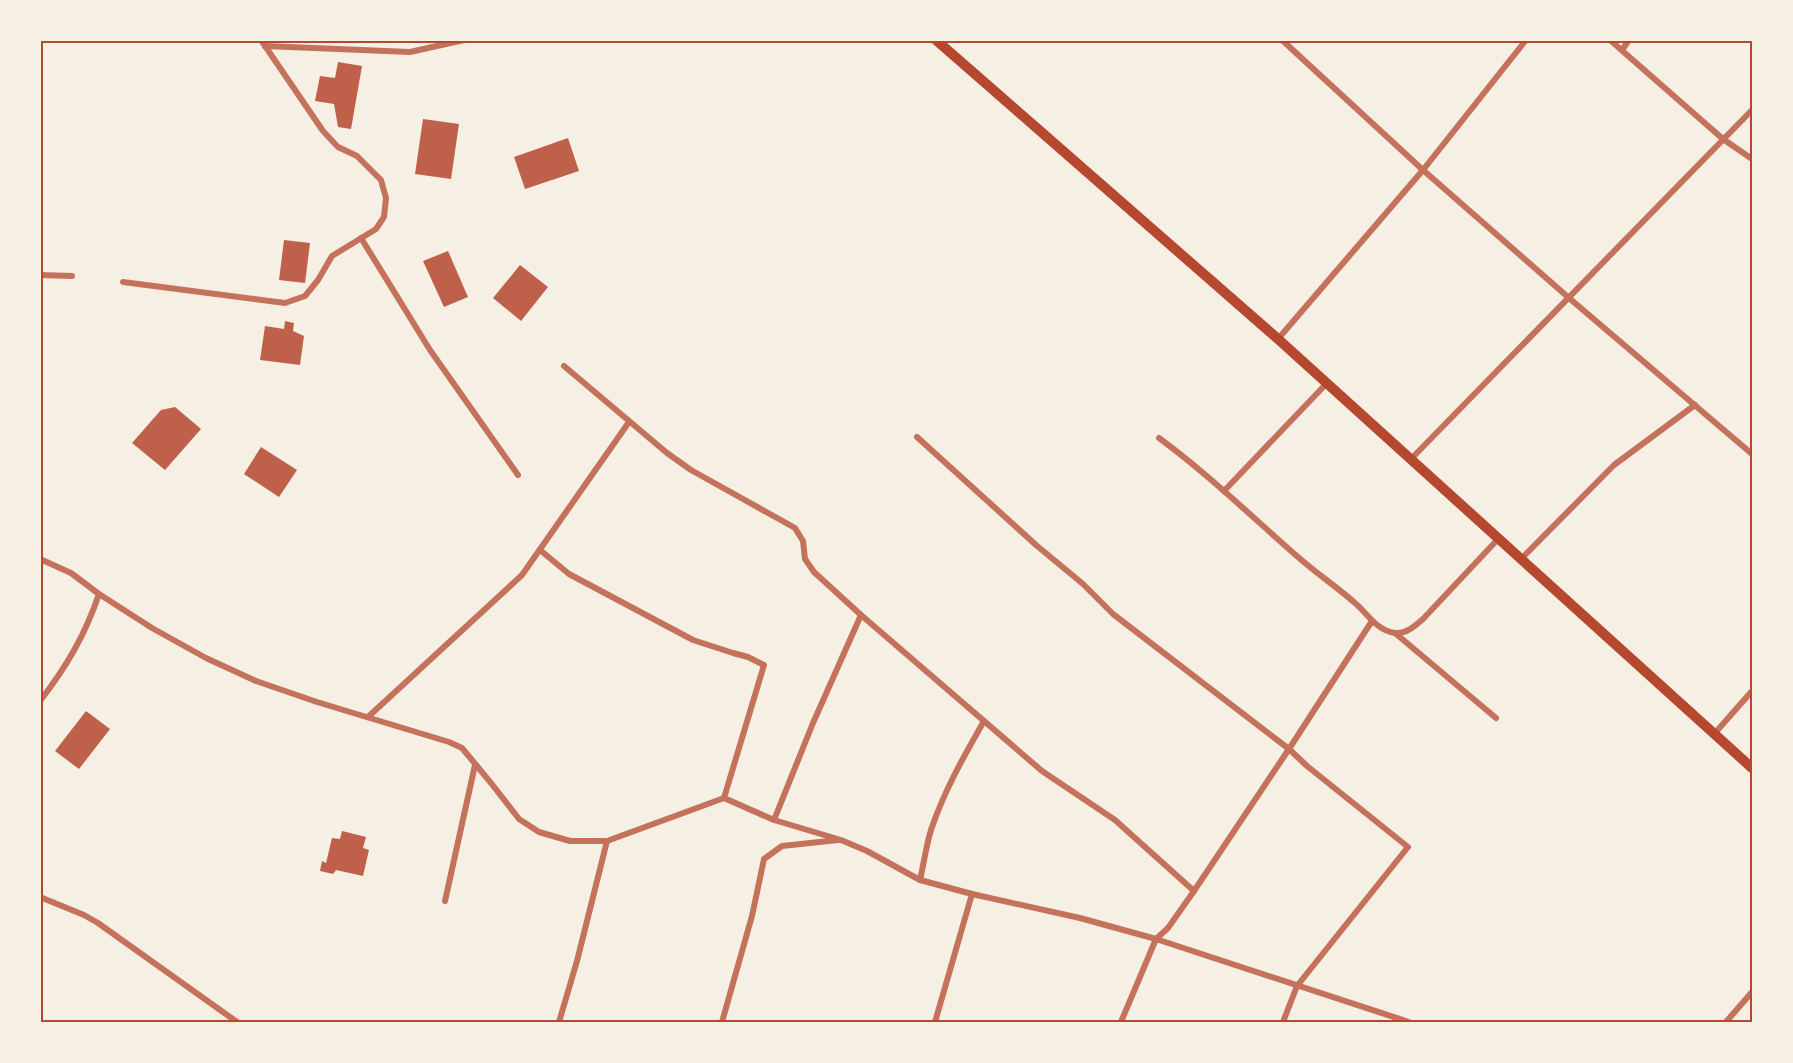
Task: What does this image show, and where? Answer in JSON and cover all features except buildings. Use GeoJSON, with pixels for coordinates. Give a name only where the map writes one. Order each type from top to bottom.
{"type":"FeatureCollection","features":[{"type":"Feature","properties":{"kind":"main road"},"geometry":{"type":"LineString","coordinates":[[936,40],[1278,339],[1752,768]]}},
{"type":"Feature","properties":{"kind":"street"},"geometry":{"type":"LineString","coordinates":[[263,43],[410,52],[464,40]]}},
{"type":"Feature","properties":{"kind":"street"},"geometry":{"type":"LineString","coordinates":[[1282,40],[1423,170],[1752,454]]}},
{"type":"Feature","properties":{"kind":"street"},"geometry":{"type":"LineString","coordinates":[[1278,339],[1423,170],[1526,40]]}},
{"type":"Feature","properties":{"kind":"street"},"geometry":{"type":"LineString","coordinates":[[1610,40],[1723,139],[1752,159]]}},
{"type":"Feature","properties":{"kind":"street"},"geometry":{"type":"LineString","coordinates":[[1622,50],[1629,40]]}},
{"type":"Feature","properties":{"kind":"street"},"geometry":{"type":"LineString","coordinates":[[123,282],[285,303],[305,296],[318,280],[332,256],[376,229],[384,217],[386,198],[381,180],[357,156],[338,147],[323,131],[263,43]]}},
{"type":"Feature","properties":{"kind":"street"},"geometry":{"type":"LineString","coordinates":[[1411,459],[1752,110]]}},
{"type":"Feature","properties":{"kind":"street"},"geometry":{"type":"LineString","coordinates":[[361,238],[430,350],[518,475]]}},
{"type":"Feature","properties":{"kind":"street"},"geometry":{"type":"LineString","coordinates":[[40,275],[72,276]]}},
{"type":"Feature","properties":{"kind":"street"},"geometry":{"type":"LineString","coordinates":[[564,366],[667,453],[691,470],[795,528],[803,541],[805,559],[814,572],[861,615],[1042,771],[1116,820],[1194,891]]}},
{"type":"Feature","properties":{"kind":"street"},"geometry":{"type":"LineString","coordinates":[[1224,490],[1327,383]]}},
{"type":"Feature","properties":{"kind":"street"},"geometry":{"type":"LineString","coordinates":[[1522,558],[1614,465],[1695,405]]}},
{"type":"Feature","properties":{"kind":"street"},"geometry":{"type":"LineString","coordinates":[[368,717],[522,575],[630,422]]}},
{"type":"Feature","properties":{"kind":"street"},"geometry":{"type":"LineString","coordinates":[[917,437],[1036,545],[1083,584],[1113,614],[1289,749],[1408,847],[1297,986],[1283,1023]]}},
{"type":"Feature","properties":{"kind":"street"},"geometry":{"type":"LineString","coordinates":[[1159,438],[1192,462],[1300,559],[1357,604],[1372,621],[1395,633],[1496,718]]}},
{"type":"Feature","properties":{"kind":"street"},"geometry":{"type":"LineString","coordinates":[[1395,633],[1410,630],[1423,619],[1499,538]]}},
{"type":"Feature","properties":{"kind":"street"},"geometry":{"type":"LineString","coordinates":[[540,549],[569,574],[693,640],[748,657],[764,665],[724,798]]}},
{"type":"Feature","properties":{"kind":"street"},"geometry":{"type":"LineString","coordinates":[[40,560],[71,573],[152,628],[206,658],[256,681],[449,741],[462,748],[519,819],[539,832],[570,841],[607,842],[724,798],[774,820],[842,840],[920,880],[1080,918],[1156,939],[1409,1023]]}},
{"type":"Feature","properties":{"kind":"street"},"geometry":{"type":"LineString","coordinates":[[40,701],[73,654],[99,594]]}},
{"type":"Feature","properties":{"kind":"street"},"geometry":{"type":"LineString","coordinates":[[774,820],[813,723],[861,615]]}},
{"type":"Feature","properties":{"kind":"street"},"geometry":{"type":"LineString","coordinates":[[1121,1023],[1156,939],[1168,928],[1194,891],[1372,621]]}},
{"type":"Feature","properties":{"kind":"street"},"geometry":{"type":"LineString","coordinates":[[1715,733],[1752,691]]}},
{"type":"Feature","properties":{"kind":"street"},"geometry":{"type":"LineString","coordinates":[[920,880],[931,831],[945,794],[984,721]]}},
{"type":"Feature","properties":{"kind":"street"},"geometry":{"type":"LineString","coordinates":[[445,901],[475,765]]}},
{"type":"Feature","properties":{"kind":"street"},"geometry":{"type":"LineString","coordinates":[[722,1023],[752,916],[764,859],[782,846],[842,840]]}},
{"type":"Feature","properties":{"kind":"street"},"geometry":{"type":"LineString","coordinates":[[560,1023],[607,842]]}},
{"type":"Feature","properties":{"kind":"street"},"geometry":{"type":"LineString","coordinates":[[935,1023],[972,894]]}},
{"type":"Feature","properties":{"kind":"street"},"geometry":{"type":"LineString","coordinates":[[40,897],[98,923],[237,1023]]}},
{"type":"Feature","properties":{"kind":"street"},"geometry":{"type":"LineString","coordinates":[[1726,1023],[1752,992]]}}]}
